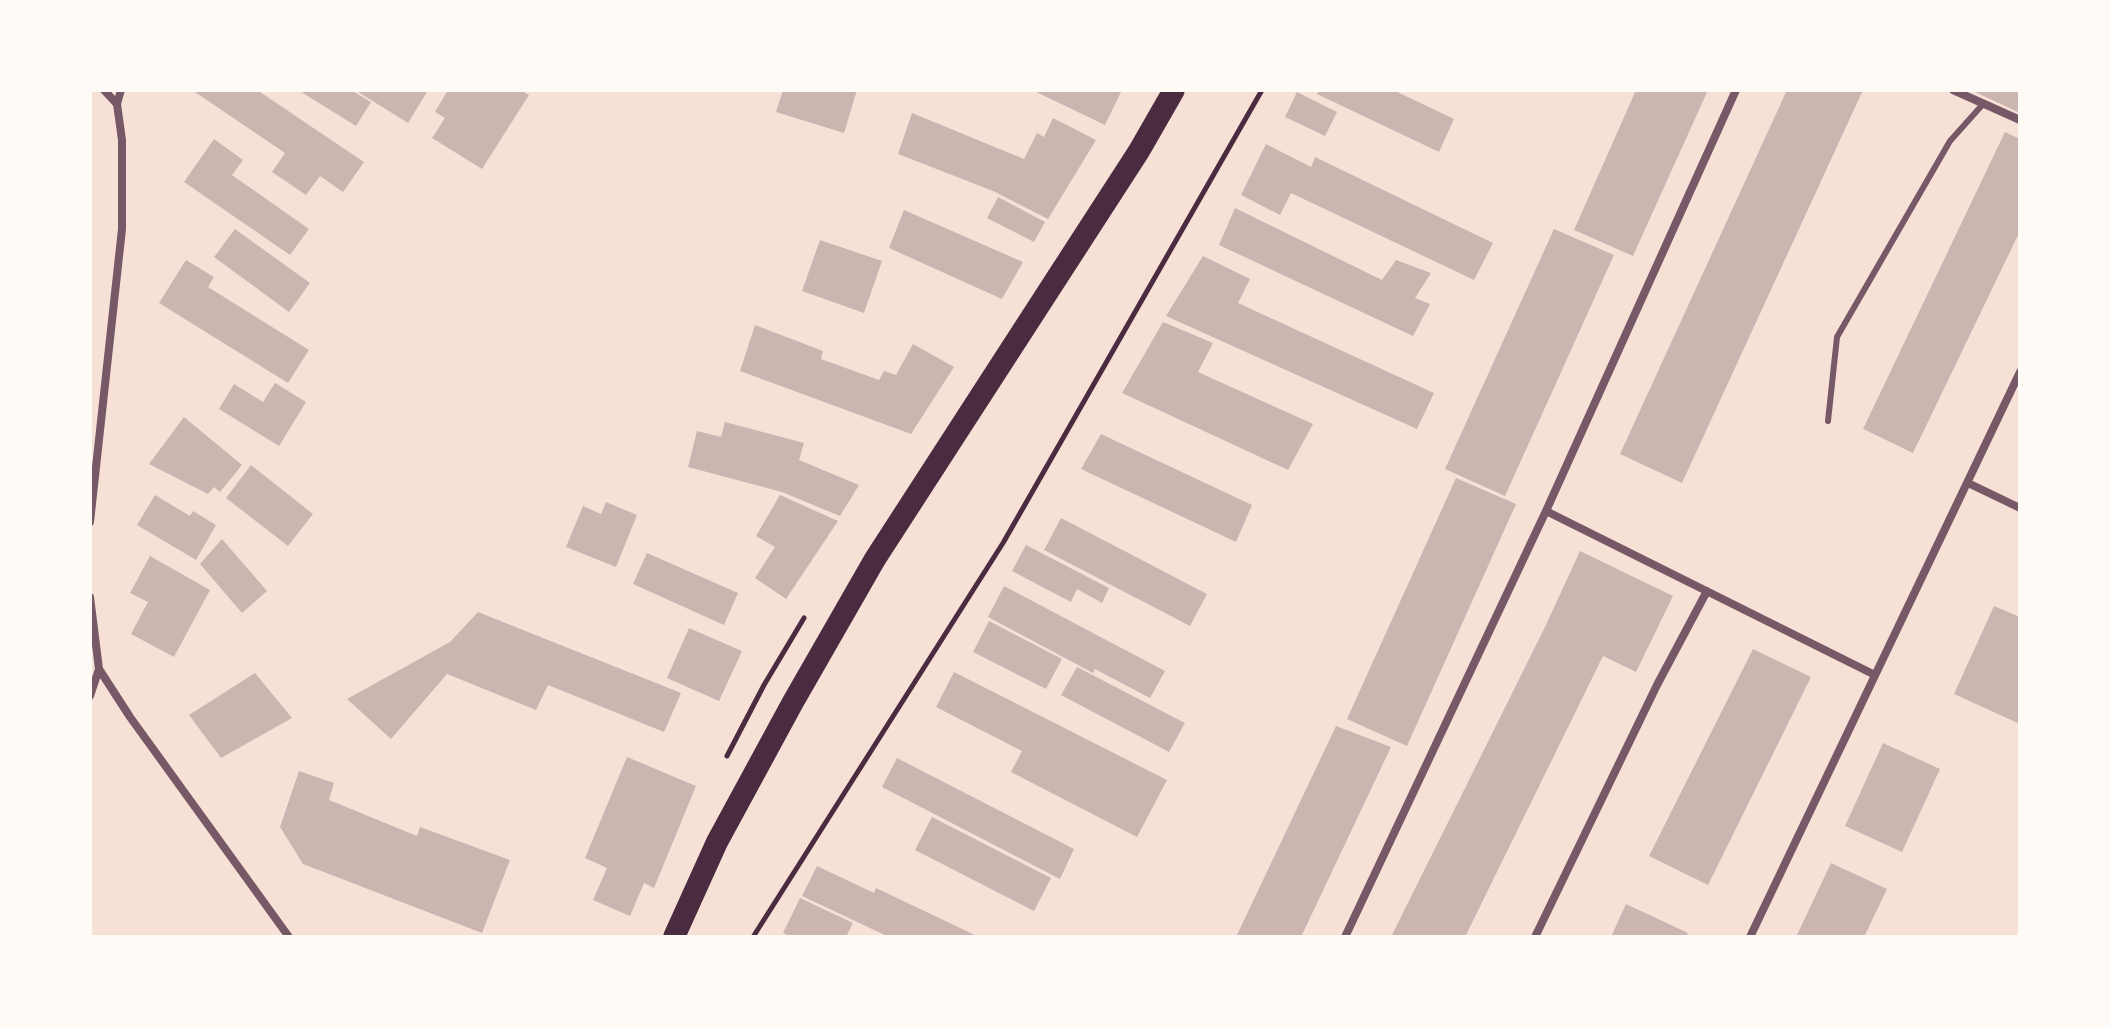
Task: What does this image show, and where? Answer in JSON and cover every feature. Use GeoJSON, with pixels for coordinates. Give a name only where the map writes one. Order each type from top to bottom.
{"type":"FeatureCollection","features":[{"type":"Feature","properties":{"kind":"highway"},"geometry":{"type":"LineString","coordinates":[[674,937],[717,842],[875,559],[1139,151],[1174,90]]}},
{"type":"Feature","properties":{"kind":"street"},"geometry":{"type":"LineString","coordinates":[[104,90],[117,104]]}},
{"type":"Feature","properties":{"kind":"street"},"geometry":{"type":"LineString","coordinates":[[90,522],[122,229],[122,140],[117,104],[121,90]]}},
{"type":"Feature","properties":{"kind":"street"},"geometry":{"type":"LineString","coordinates":[[1345,937],[1546,511],[1736,90]]}},
{"type":"Feature","properties":{"kind":"street"},"geometry":{"type":"LineString","coordinates":[[1953,90],[2020,120]]}},
{"type":"Feature","properties":{"kind":"street"},"geometry":{"type":"LineString","coordinates":[[1750,937],[2020,372]]}},
{"type":"Feature","properties":{"kind":"street"},"geometry":{"type":"LineString","coordinates":[[1968,483],[2020,508]]}},
{"type":"Feature","properties":{"kind":"street"},"geometry":{"type":"LineString","coordinates":[[1546,511],[1875,675]]}},
{"type":"Feature","properties":{"kind":"street"},"geometry":{"type":"LineString","coordinates":[[1535,937],[1657,685],[1707,591]]}},
{"type":"Feature","properties":{"kind":"street"},"geometry":{"type":"LineString","coordinates":[[90,597],[99,669],[90,696]]}},
{"type":"Feature","properties":{"kind":"street"},"geometry":{"type":"LineString","coordinates":[[99,669],[130,717],[289,937]]}},
{"type":"Feature","properties":{"kind":"lane"},"geometry":{"type":"LineString","coordinates":[[1828,421],[1837,337],[1950,141],[1984,103]]}},
{"type":"Feature","properties":{"kind":"path"},"geometry":{"type":"LineString","coordinates":[[753,937],[1003,543],[1262,90]]}},
{"type":"Feature","properties":{"kind":"building"},"geometry":{"type":"Polygon","coordinates":[[[192,90],[257,90],[364,162],[343,192],[320,176],[306,195],[272,172],[285,153],[192,90]]]}},
{"type":"Feature","properties":{"kind":"building"},"geometry":{"type":"Polygon","coordinates":[[[298,90],[351,90],[371,102],[356,126],[298,90]]]}},
{"type":"Feature","properties":{"kind":"building"},"geometry":{"type":"Polygon","coordinates":[[[355,90],[423,90],[427,92],[408,123],[355,90]]]}},
{"type":"Feature","properties":{"kind":"building"},"geometry":{"type":"Polygon","coordinates":[[[448,90],[521,90],[529,95],[482,169],[432,138],[445,118],[435,112],[448,90]]]}},
{"type":"Feature","properties":{"kind":"building"},"geometry":{"type":"Polygon","coordinates":[[[783,90],[857,90],[844,133],[776,112],[783,90]]]}},
{"type":"Feature","properties":{"kind":"building"},"geometry":{"type":"Polygon","coordinates":[[[1032,90],[1122,90],[1105,125],[1032,90]]]}},
{"type":"Feature","properties":{"kind":"building"},"geometry":{"type":"Polygon","coordinates":[[[1319,90],[1393,90],[1454,119],[1439,152],[1317,94],[1319,90]]]}},
{"type":"Feature","properties":{"kind":"building"},"geometry":{"type":"Polygon","coordinates":[[[1636,90],[1708,90],[1633,256],[1574,230],[1636,90]]]}},
{"type":"Feature","properties":{"kind":"building"},"geometry":{"type":"Polygon","coordinates":[[[1787,90],[1863,90],[1682,483],[1620,454],[1787,90]]]}},
{"type":"Feature","properties":{"kind":"building"},"geometry":{"type":"Polygon","coordinates":[[[1971,90],[2020,90],[2020,113],[1971,90]]]}},
{"type":"Feature","properties":{"kind":"building"},"geometry":{"type":"Polygon","coordinates":[[[1297,92],[1337,112],[1325,136],[1285,117],[1297,92]]]}},
{"type":"Feature","properties":{"kind":"building"},"geometry":{"type":"Polygon","coordinates":[[[912,113],[1024,159],[1037,133],[1044,137],[1053,118],[1096,140],[1048,219],[993,191],[898,154],[912,113]]]}},
{"type":"Feature","properties":{"kind":"building"},"geometry":{"type":"Polygon","coordinates":[[[2005,132],[2020,139],[2020,231],[1913,453],[1863,429],[2005,132]]]}},
{"type":"Feature","properties":{"kind":"building"},"geometry":{"type":"Polygon","coordinates":[[[214,139],[243,160],[232,175],[309,229],[290,255],[184,182],[214,139]]]}},
{"type":"Feature","properties":{"kind":"building"},"geometry":{"type":"Polygon","coordinates":[[[1266,144],[1311,167],[1315,157],[1493,243],[1474,280],[1291,193],[1280,215],[1241,195],[1266,144]]]}},
{"type":"Feature","properties":{"kind":"building"},"geometry":{"type":"Polygon","coordinates":[[[998,197],[1045,222],[1034,242],[987,218],[998,197]]]}},
{"type":"Feature","properties":{"kind":"building"},"geometry":{"type":"Polygon","coordinates":[[[1235,208],[1382,280],[1396,260],[1431,273],[1415,298],[1430,304],[1413,336],[1219,245],[1235,208]]]}},
{"type":"Feature","properties":{"kind":"building"},"geometry":{"type":"Polygon","coordinates":[[[904,210],[1023,262],[1002,299],[889,248],[904,210]]]}},
{"type":"Feature","properties":{"kind":"building"},"geometry":{"type":"Polygon","coordinates":[[[235,229],[310,283],[289,312],[214,257],[235,229]]]}},
{"type":"Feature","properties":{"kind":"building"},"geometry":{"type":"Polygon","coordinates":[[[1554,229],[1614,255],[1505,496],[1445,469],[1554,229]]]}},
{"type":"Feature","properties":{"kind":"building"},"geometry":{"type":"Polygon","coordinates":[[[820,240],[882,261],[864,313],[802,291],[820,240]]]}},
{"type":"Feature","properties":{"kind":"building"},"geometry":{"type":"Polygon","coordinates":[[[1203,256],[1250,279],[1238,303],[1434,393],[1417,429],[1166,316],[1203,256]]]}},
{"type":"Feature","properties":{"kind":"building"},"geometry":{"type":"Polygon","coordinates":[[[186,260],[214,277],[208,287],[309,350],[288,383],[159,303],[186,260]]]}},
{"type":"Feature","properties":{"kind":"building"},"geometry":{"type":"Polygon","coordinates":[[[1163,322],[1213,343],[1198,372],[1313,424],[1288,470],[1122,393],[1163,322]]]}},
{"type":"Feature","properties":{"kind":"building"},"geometry":{"type":"Polygon","coordinates":[[[755,325],[823,351],[821,359],[879,380],[884,371],[896,375],[913,344],[954,367],[911,434],[740,371],[755,325]]]}},
{"type":"Feature","properties":{"kind":"building"},"geometry":{"type":"Polygon","coordinates":[[[275,383],[306,402],[279,446],[219,409],[234,384],[263,402],[275,383]]]}},
{"type":"Feature","properties":{"kind":"building"},"geometry":{"type":"Polygon","coordinates":[[[184,417],[242,465],[220,492],[214,487],[208,494],[149,464],[184,417]]]}},
{"type":"Feature","properties":{"kind":"building"},"geometry":{"type":"Polygon","coordinates":[[[725,422],[804,443],[799,460],[859,485],[840,516],[782,492],[688,467],[697,431],[721,437],[725,422]]]}},
{"type":"Feature","properties":{"kind":"building"},"geometry":{"type":"Polygon","coordinates":[[[1101,434],[1252,505],[1236,542],[1081,469],[1101,434]]]}},
{"type":"Feature","properties":{"kind":"building"},"geometry":{"type":"Polygon","coordinates":[[[251,465],[313,514],[288,546],[226,498],[251,465]]]}},
{"type":"Feature","properties":{"kind":"building"},"geometry":{"type":"Polygon","coordinates":[[[1456,478],[1516,504],[1407,746],[1347,719],[1456,478]]]}},
{"type":"Feature","properties":{"kind":"building"},"geometry":{"type":"Polygon","coordinates":[[[155,495],[190,516],[193,511],[216,525],[196,560],[137,525],[155,495]]]}},
{"type":"Feature","properties":{"kind":"building"},"geometry":{"type":"Polygon","coordinates":[[[780,495],[838,521],[786,599],[755,578],[775,547],[756,536],[780,495]]]}},
{"type":"Feature","properties":{"kind":"building"},"geometry":{"type":"Polygon","coordinates":[[[606,502],[637,515],[616,567],[566,547],[583,506],[601,514],[606,502]]]}},
{"type":"Feature","properties":{"kind":"building"},"geometry":{"type":"Polygon","coordinates":[[[1061,518],[1207,594],[1190,626],[1044,550],[1061,518]]]}},
{"type":"Feature","properties":{"kind":"building"},"geometry":{"type":"Polygon","coordinates":[[[222,539],[267,591],[242,613],[200,564],[222,539]]]}},
{"type":"Feature","properties":{"kind":"building"},"geometry":{"type":"Polygon","coordinates":[[[1026,545],[1109,588],[1102,603],[1077,589],[1071,602],[1012,571],[1026,545]]]}},
{"type":"Feature","properties":{"kind":"building"},"geometry":{"type":"Polygon","coordinates":[[[1580,551],[1673,596],[1636,672],[1603,656],[1465,937],[1391,937],[1545,627],[1580,551]]]}},
{"type":"Feature","properties":{"kind":"building"},"geometry":{"type":"Polygon","coordinates":[[[647,553],[738,593],[724,625],[633,584],[647,553]]]}},
{"type":"Feature","properties":{"kind":"building"},"geometry":{"type":"Polygon","coordinates":[[[150,556],[210,590],[174,657],[131,634],[148,602],[130,593],[150,556]]]}},
{"type":"Feature","properties":{"kind":"building"},"geometry":{"type":"Polygon","coordinates":[[[1004,586],[1165,671],[1150,698],[1095,669],[1093,673],[988,617],[1004,586]]]}},
{"type":"Feature","properties":{"kind":"building"},"geometry":{"type":"Polygon","coordinates":[[[1994,606],[2020,617],[2020,724],[1954,694],[1994,606]]]}},
{"type":"Feature","properties":{"kind":"building"},"geometry":{"type":"Polygon","coordinates":[[[478,612],[681,693],[664,732],[548,685],[536,710],[447,674],[391,739],[347,699],[450,642],[478,612]]]}},
{"type":"Feature","properties":{"kind":"building"},"geometry":{"type":"Polygon","coordinates":[[[989,621],[1062,659],[1046,689],[973,652],[989,621]]]}},
{"type":"Feature","properties":{"kind":"building"},"geometry":{"type":"Polygon","coordinates":[[[689,628],[742,651],[719,701],[667,678],[689,628]]]}},
{"type":"Feature","properties":{"kind":"building"},"geometry":{"type":"Polygon","coordinates":[[[1753,649],[1811,677],[1708,885],[1649,856],[1753,649]]]}},
{"type":"Feature","properties":{"kind":"building"},"geometry":{"type":"Polygon","coordinates":[[[1077,667],[1185,723],[1169,752],[1061,695],[1077,667]]]}},
{"type":"Feature","properties":{"kind":"building"},"geometry":{"type":"Polygon","coordinates":[[[954,672],[1167,780],[1137,837],[1011,772],[1022,751],[936,707],[954,672]]]}},
{"type":"Feature","properties":{"kind":"building"},"geometry":{"type":"Polygon","coordinates":[[[255,673],[292,718],[221,758],[189,715],[255,673]]]}},
{"type":"Feature","properties":{"kind":"building"},"geometry":{"type":"Polygon","coordinates":[[[1336,726],[1391,747],[1301,937],[1236,937],[1336,726]]]}},
{"type":"Feature","properties":{"kind":"building"},"geometry":{"type":"Polygon","coordinates":[[[1883,743],[1940,769],[1902,852],[1845,826],[1883,743]]]}},
{"type":"Feature","properties":{"kind":"building"},"geometry":{"type":"Polygon","coordinates":[[[627,757],[696,786],[654,888],[644,883],[630,916],[593,900],[607,868],[585,858],[627,757]]]}},
{"type":"Feature","properties":{"kind":"building"},"geometry":{"type":"Polygon","coordinates":[[[897,758],[1074,849],[1060,879],[882,787],[897,758]]]}},
{"type":"Feature","properties":{"kind":"building"},"geometry":{"type":"Polygon","coordinates":[[[299,771],[334,783],[329,800],[417,836],[420,827],[510,860],[482,933],[303,864],[280,827],[299,771]]]}},
{"type":"Feature","properties":{"kind":"building"},"geometry":{"type":"Polygon","coordinates":[[[932,817],[1051,878],[1034,911],[915,850],[932,817]]]}},
{"type":"Feature","properties":{"kind":"building"},"geometry":{"type":"Polygon","coordinates":[[[1831,863],[1887,889],[1864,937],[1796,937],[1831,863]]]}},
{"type":"Feature","properties":{"kind":"building"},"geometry":{"type":"Polygon","coordinates":[[[817,866],[874,893],[876,888],[979,937],[889,937],[802,896],[817,866]]]}},
{"type":"Feature","properties":{"kind":"building"},"geometry":{"type":"Polygon","coordinates":[[[800,898],[853,923],[846,937],[791,937],[783,933],[800,898]]]}},
{"type":"Feature","properties":{"kind":"building"},"geometry":{"type":"Polygon","coordinates":[[[1626,904],[1688,933],[1686,937],[1611,937],[1626,904]]]}}]}
